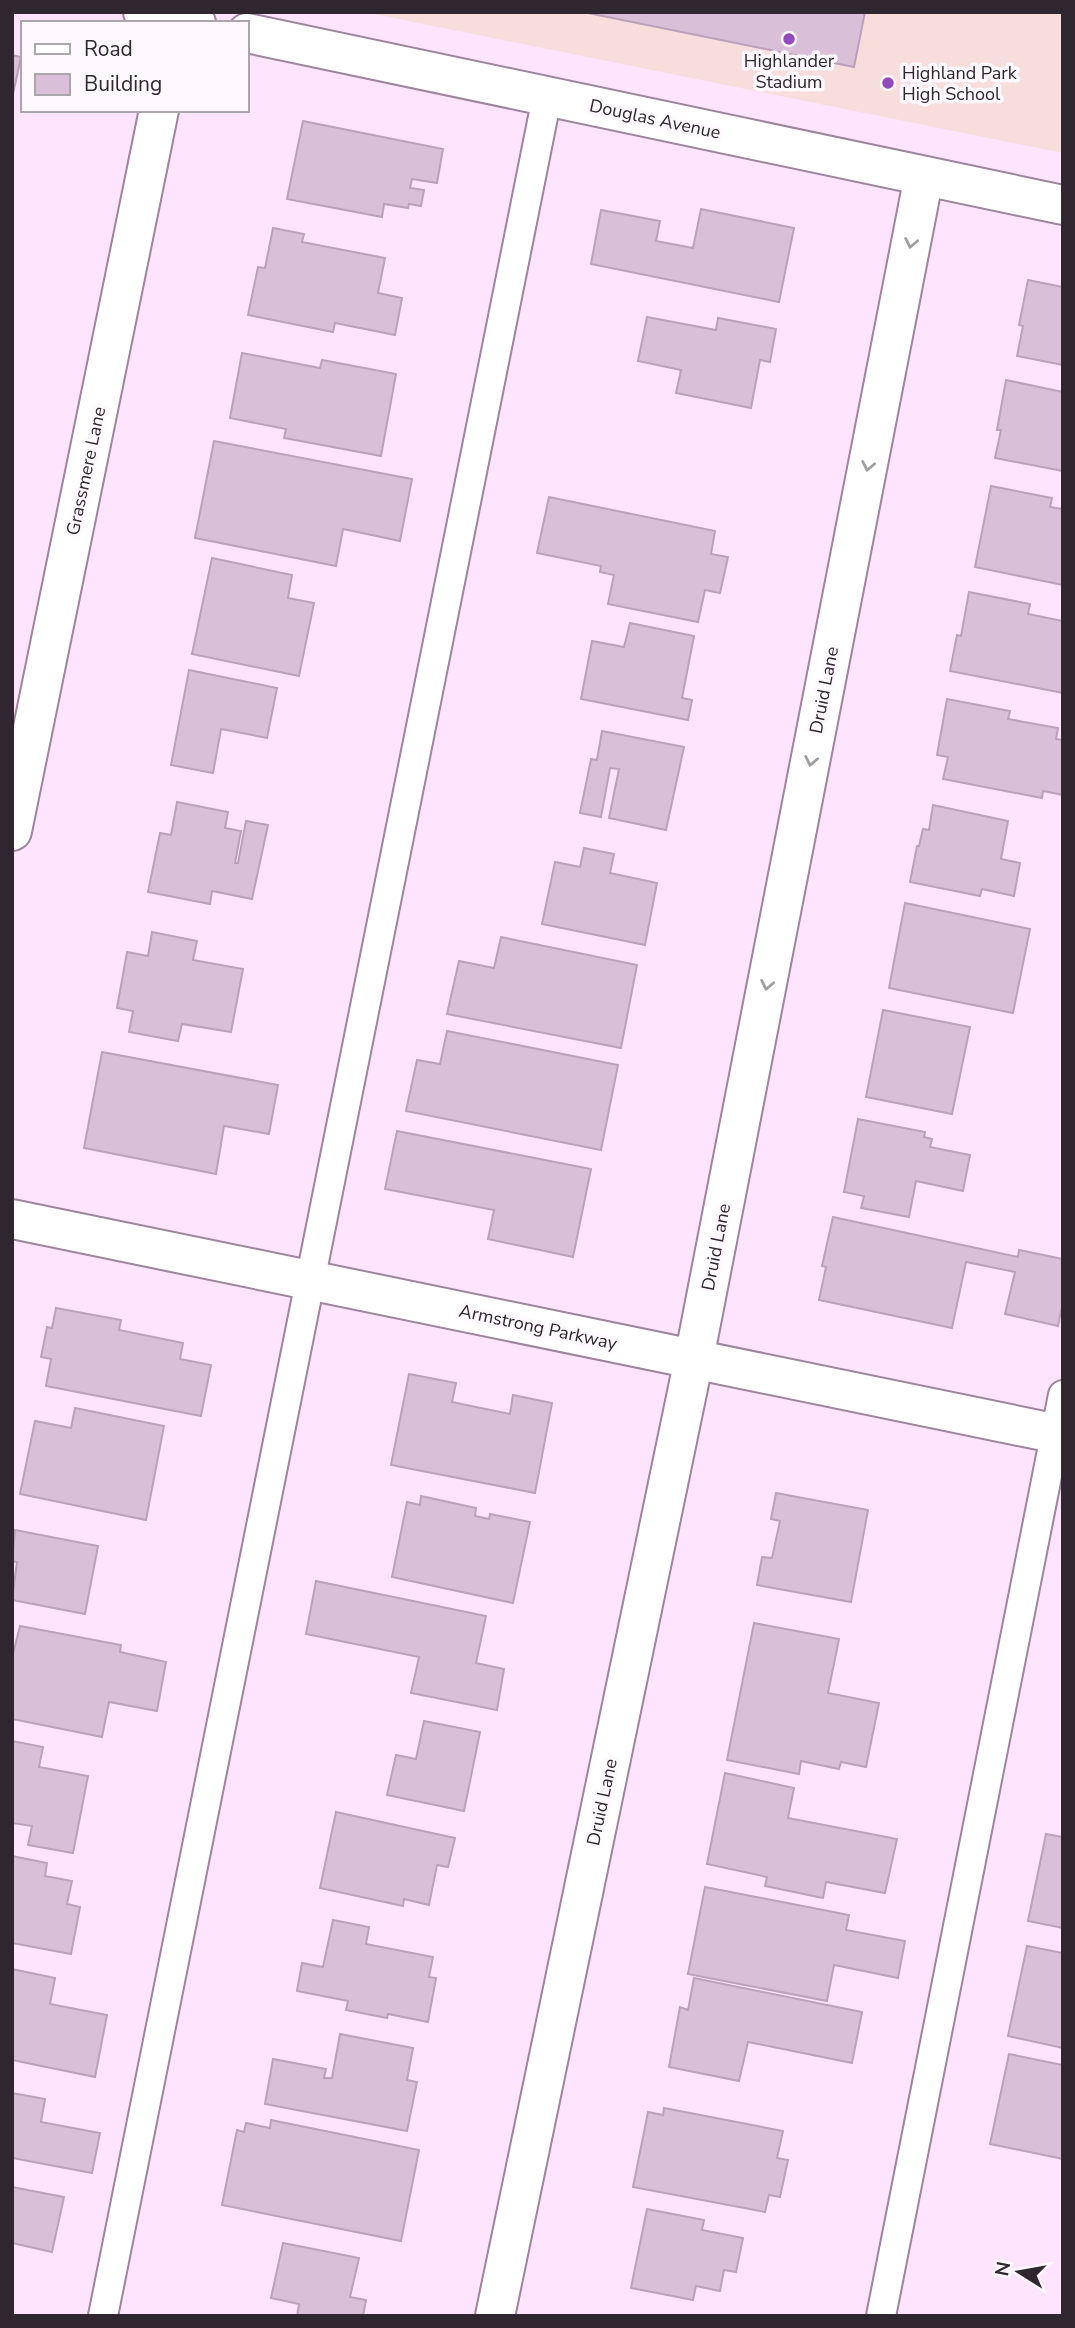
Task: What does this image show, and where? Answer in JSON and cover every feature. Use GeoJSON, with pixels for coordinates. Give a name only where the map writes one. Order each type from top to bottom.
{"type":"FeatureCollection","features":[{"type":"Feature","properties":{"kind":"street","name":"Douglas Avenue"},"geometry":{"type":"LineString","coordinates":[[248,33],[1063,205]]}},
{"type":"Feature","properties":{"kind":"street","name":"Grassmere Lane"},"geometry":{"type":"LineString","coordinates":[[12,831],[159,112]]}},
{"type":"Feature","properties":{"kind":"street","name":"Druid Lane"},"geometry":{"type":"LineString","coordinates":[[495,2316],[694,1359],[925,176]]}},
{"type":"Feature","properties":{"kind":"street","name":"Armstrong Parkway"},"geometry":{"type":"LineString","coordinates":[[12,1219],[1059,1434]]}},
{"type":"Feature","properties":{"kind":"lane"},"geometry":{"type":"LineString","coordinates":[[103,2316],[547,97]]}},
{"type":"Feature","properties":{"kind":"lane"},"geometry":{"type":"LineString","coordinates":[[881,2316],[1059,1434],[1063,1395]]}},
{"type":"Feature","properties":{"kind":"shaded area","name":"Highland Park High School"},"geometry":{"type":"Polygon","coordinates":[[[364,12],[1063,12],[1063,153],[364,12]]]}},
{"type":"Feature","properties":{"kind":"building","name":"Highlander Stadium"},"geometry":{"type":"Polygon","coordinates":[[[583,12],[865,12],[854,67],[583,12]]]}},
{"type":"Feature","properties":{"kind":"building"},"geometry":{"type":"Polygon","coordinates":[[[12,55],[21,57],[12,99],[12,55]]]}},
{"type":"Feature","properties":{"kind":"building"},"geometry":{"type":"Polygon","coordinates":[[[303,121],[443,149],[437,183],[412,179],[410,188],[424,190],[421,206],[409,204],[408,208],[384,204],[382,217],[287,199],[303,121]]]}},
{"type":"Feature","properties":{"kind":"building"},"geometry":{"type":"Polygon","coordinates":[[[701,209],[794,228],[779,302],[591,264],[601,210],[660,221],[656,241],[693,248],[701,209]]]}},
{"type":"Feature","properties":{"kind":"building"},"geometry":{"type":"Polygon","coordinates":[[[273,228],[304,234],[302,242],[385,258],[378,293],[402,298],[395,335],[335,323],[333,332],[248,315],[258,267],[265,268],[273,228]]]}},
{"type":"Feature","properties":{"kind":"building"},"geometry":{"type":"Polygon","coordinates":[[[1028,280],[1063,287],[1063,365],[1017,356],[1023,326],[1019,325],[1028,280]]]}},
{"type":"Feature","properties":{"kind":"building"},"geometry":{"type":"Polygon","coordinates":[[[647,317],[716,330],[718,318],[776,329],[770,362],[760,360],[751,408],[676,393],[681,370],[638,361],[647,317]]]}},
{"type":"Feature","properties":{"kind":"building"},"geometry":{"type":"Polygon","coordinates":[[[242,353],[320,368],[322,360],[396,374],[381,456],[284,438],[286,429],[230,418],[242,353]]]}},
{"type":"Feature","properties":{"kind":"building"},"geometry":{"type":"Polygon","coordinates":[[[1006,380],[1063,392],[1063,471],[995,458],[1006,380]]]}},
{"type":"Feature","properties":{"kind":"building"},"geometry":{"type":"Polygon","coordinates":[[[214,441],[412,479],[400,541],[343,529],[336,566],[195,538],[214,441]]]}},
{"type":"Feature","properties":{"kind":"building"},"geometry":{"type":"Polygon","coordinates":[[[991,486],[1052,498],[1050,507],[1063,509],[1063,585],[975,567],[991,486]]]}},
{"type":"Feature","properties":{"kind":"building"},"geometry":{"type":"Polygon","coordinates":[[[549,497],[715,531],[711,554],[728,557],[720,593],[705,590],[698,622],[608,604],[614,575],[600,572],[601,566],[537,553],[549,497]]]}},
{"type":"Feature","properties":{"kind":"building"},"geometry":{"type":"Polygon","coordinates":[[[212,558],[292,575],[288,598],[314,603],[299,676],[192,654],[212,558]]]}},
{"type":"Feature","properties":{"kind":"building"},"geometry":{"type":"Polygon","coordinates":[[[969,592],[1030,604],[1028,614],[1063,621],[1063,693],[950,671],[957,635],[961,636],[969,592]]]}},
{"type":"Feature","properties":{"kind":"building"},"geometry":{"type":"Polygon","coordinates":[[[630,623],[694,636],[682,698],[692,700],[688,720],[581,699],[592,641],[624,647],[630,623]]]}},
{"type":"Feature","properties":{"kind":"building"},"geometry":{"type":"Polygon","coordinates":[[[189,670],[277,688],[267,738],[221,729],[213,773],[171,765],[189,670]]]}},
{"type":"Feature","properties":{"kind":"building"},"geometry":{"type":"Polygon","coordinates":[[[947,699],[1010,711],[1008,719],[1058,728],[1056,739],[1063,740],[1063,795],[1043,791],[1042,798],[943,779],[948,757],[937,755],[947,699]]]}},
{"type":"Feature","properties":{"kind":"building"},"geometry":{"type":"Polygon","coordinates":[[[602,731],[684,747],[666,830],[609,818],[619,769],[610,768],[601,817],[580,813],[591,759],[597,760],[602,731]]]}},
{"type":"Feature","properties":{"kind":"building"},"geometry":{"type":"Polygon","coordinates":[[[177,802],[228,812],[225,828],[241,831],[235,863],[238,863],[246,821],[268,825],[252,899],[212,891],[210,904],[148,892],[160,833],[171,835],[177,802]]]}},
{"type":"Feature","properties":{"kind":"building"},"geometry":{"type":"Polygon","coordinates":[[[933,805],[1008,821],[1001,859],[1020,863],[1014,896],[982,889],[980,896],[910,882],[917,846],[923,829],[929,830],[933,805]]]}},
{"type":"Feature","properties":{"kind":"building"},"geometry":{"type":"Polygon","coordinates":[[[584,848],[614,854],[610,873],[657,883],[645,945],[542,924],[555,862],[580,867],[584,848]]]}},
{"type":"Feature","properties":{"kind":"building"},"geometry":{"type":"Polygon","coordinates":[[[905,903],[1030,929],[1013,1013],[889,988],[905,903]]]}},
{"type":"Feature","properties":{"kind":"building"},"geometry":{"type":"Polygon","coordinates":[[[152,932],[197,941],[193,960],[243,969],[231,1032],[182,1024],[178,1041],[129,1032],[133,1011],[117,1008],[127,952],[148,956],[152,932]]]}},
{"type":"Feature","properties":{"kind":"building"},"geometry":{"type":"Polygon","coordinates":[[[501,937],[637,965],[621,1048],[447,1014],[459,961],[494,968],[501,937]]]}},
{"type":"Feature","properties":{"kind":"building"},"geometry":{"type":"Polygon","coordinates":[[[883,1010],[970,1027],[952,1114],[866,1097],[883,1010]]]}},
{"type":"Feature","properties":{"kind":"building"},"geometry":{"type":"Polygon","coordinates":[[[447,1031],[618,1065],[601,1150],[406,1111],[417,1060],[440,1064],[447,1031]]]}},
{"type":"Feature","properties":{"kind":"building"},"geometry":{"type":"Polygon","coordinates":[[[102,1052],[278,1085],[269,1134],[224,1126],[216,1174],[84,1148],[102,1052]]]}},
{"type":"Feature","properties":{"kind":"building"},"geometry":{"type":"Polygon","coordinates":[[[858,1119],[925,1132],[924,1137],[932,1139],[930,1147],[970,1155],[963,1191],[916,1181],[909,1217],[861,1208],[864,1196],[844,1192],[858,1119]]]}},
{"type":"Feature","properties":{"kind":"building"},"geometry":{"type":"Polygon","coordinates":[[[397,1131],[591,1169],[573,1257],[488,1239],[494,1210],[385,1189],[397,1131]]]}},
{"type":"Feature","properties":{"kind":"building"},"geometry":{"type":"Polygon","coordinates":[[[833,1217],[1018,1257],[1019,1250],[1063,1259],[1063,1302],[1058,1326],[1005,1314],[1015,1272],[966,1262],[952,1328],[819,1300],[826,1267],[822,1266],[833,1217]]]}},
{"type":"Feature","properties":{"kind":"building"},"geometry":{"type":"Polygon","coordinates":[[[56,1308],[121,1320],[119,1330],[183,1343],[180,1359],[211,1365],[201,1416],[46,1386],[51,1359],[41,1357],[47,1327],[52,1328],[56,1308]]]}},
{"type":"Feature","properties":{"kind":"building"},"geometry":{"type":"Polygon","coordinates":[[[409,1374],[456,1383],[452,1402],[510,1414],[513,1395],[552,1403],[535,1493],[391,1465],[409,1374]]]}},
{"type":"Feature","properties":{"kind":"building"},"geometry":{"type":"Polygon","coordinates":[[[75,1408],[164,1426],[146,1520],[20,1494],[35,1421],[71,1428],[75,1408]]]}},
{"type":"Feature","properties":{"kind":"building"},"geometry":{"type":"Polygon","coordinates":[[[776,1493],[868,1510],[851,1602],[757,1585],[762,1557],[772,1558],[780,1521],[771,1519],[776,1493]]]}},
{"type":"Feature","properties":{"kind":"building"},"geometry":{"type":"Polygon","coordinates":[[[421,1496],[476,1508],[475,1516],[489,1519],[490,1514],[530,1522],[513,1603],[392,1577],[407,1502],[420,1505],[421,1496]]]}},
{"type":"Feature","properties":{"kind":"building"},"geometry":{"type":"Polygon","coordinates":[[[15,1530],[98,1546],[85,1614],[12,1600],[17,1562],[12,1561],[15,1530]]]}},
{"type":"Feature","properties":{"kind":"building"},"geometry":{"type":"Polygon","coordinates":[[[316,1581],[486,1616],[476,1663],[504,1669],[497,1710],[411,1693],[419,1657],[306,1634],[316,1581]]]}},
{"type":"Feature","properties":{"kind":"building"},"geometry":{"type":"Polygon","coordinates":[[[754,1623],[839,1639],[828,1693],[879,1703],[866,1767],[841,1762],[839,1769],[801,1761],[799,1774],[727,1760],[754,1623]]]}},
{"type":"Feature","properties":{"kind":"building"},"geometry":{"type":"Polygon","coordinates":[[[20,1626],[121,1645],[120,1652],[166,1662],[157,1711],[109,1702],[102,1737],[12,1719],[12,1658],[20,1626]]]}},
{"type":"Feature","properties":{"kind":"building"},"geometry":{"type":"Polygon","coordinates":[[[424,1721],[480,1732],[464,1811],[387,1795],[396,1755],[416,1759],[424,1721]]]}},
{"type":"Feature","properties":{"kind":"building"},"geometry":{"type":"Polygon","coordinates":[[[12,1741],[43,1747],[39,1767],[88,1776],[73,1853],[28,1845],[32,1826],[12,1823],[12,1741]]]}},
{"type":"Feature","properties":{"kind":"building"},"geometry":{"type":"Polygon","coordinates":[[[725,1773],[794,1788],[788,1818],[897,1839],[885,1893],[826,1882],[823,1898],[765,1886],[767,1877],[707,1864],[725,1773]]]}},
{"type":"Feature","properties":{"kind":"building"},"geometry":{"type":"Polygon","coordinates":[[[336,1812],[455,1838],[448,1867],[437,1865],[429,1905],[404,1899],[403,1906],[320,1888],[336,1812]]]}},
{"type":"Feature","properties":{"kind":"building"},"geometry":{"type":"Polygon","coordinates":[[[1046,1834],[1063,1837],[1063,1928],[1028,1921],[1046,1834]]]}},
{"type":"Feature","properties":{"kind":"building"},"geometry":{"type":"Polygon","coordinates":[[[12,1856],[47,1863],[45,1876],[72,1881],[67,1904],[80,1907],[71,1954],[12,1943],[12,1856]]]}},
{"type":"Feature","properties":{"kind":"building"},"geometry":{"type":"Polygon","coordinates":[[[705,1887],[849,1915],[846,1930],[905,1941],[898,1978],[834,1965],[827,2001],[688,1974],[705,1887]]]}},
{"type":"Feature","properties":{"kind":"building"},"geometry":{"type":"Polygon","coordinates":[[[333,1920],[369,1927],[366,1944],[433,1957],[429,1977],[436,1978],[428,2022],[388,2014],[387,2018],[346,2010],[348,2001],[297,1991],[302,1963],[323,1967],[333,1920]]]}},
{"type":"Feature","properties":{"kind":"building"},"geometry":{"type":"Polygon","coordinates":[[[1027,1946],[1063,1953],[1063,2048],[1008,2036],[1027,1946]]]}},
{"type":"Feature","properties":{"kind":"building"},"geometry":{"type":"Polygon","coordinates":[[[12,1969],[55,1978],[50,2004],[107,2015],[95,2077],[12,2060],[12,1969]]]}},
{"type":"Feature","properties":{"kind":"building"},"geometry":{"type":"Polygon","coordinates":[[[694,1978],[862,2012],[852,2063],[748,2042],[739,2081],[669,2067],[680,2007],[688,2010],[694,1978]]]}},
{"type":"Feature","properties":{"kind":"building"},"geometry":{"type":"Polygon","coordinates":[[[340,2034],[413,2048],[407,2080],[417,2082],[407,2131],[265,2104],[273,2059],[326,2069],[324,2078],[332,2078],[340,2034]]]}},
{"type":"Feature","properties":{"kind":"building"},"geometry":{"type":"Polygon","coordinates":[[[1009,2054],[1063,2065],[1063,2159],[990,2144],[1009,2054]]]}},
{"type":"Feature","properties":{"kind":"building"},"geometry":{"type":"Polygon","coordinates":[[[12,2093],[45,2099],[41,2122],[100,2133],[92,2173],[12,2158],[12,2093]]]}},
{"type":"Feature","properties":{"kind":"building"},"geometry":{"type":"Polygon","coordinates":[[[664,2108],[783,2131],[777,2158],[788,2160],[780,2197],[769,2195],[765,2212],[633,2187],[648,2112],[663,2115],[664,2108]]]}},
{"type":"Feature","properties":{"kind":"building"},"geometry":{"type":"Polygon","coordinates":[[[271,2120],[419,2150],[401,2241],[222,2205],[237,2130],[244,2132],[246,2123],[270,2128],[271,2120]]]}},
{"type":"Feature","properties":{"kind":"building"},"geometry":{"type":"Polygon","coordinates":[[[12,2187],[64,2197],[52,2252],[12,2243],[12,2187]]]}},
{"type":"Feature","properties":{"kind":"building"},"geometry":{"type":"Polygon","coordinates":[[[647,2209],[704,2220],[702,2230],[743,2238],[736,2272],[724,2270],[720,2291],[696,2286],[693,2300],[631,2288],[647,2209]]]}},
{"type":"Feature","properties":{"kind":"building"},"geometry":{"type":"Polygon","coordinates":[[[283,2243],[359,2258],[350,2297],[366,2300],[363,2316],[297,2316],[299,2304],[271,2298],[283,2243]]]}},
{"type":"Feature","properties":{"kind":"place","name":"Highlander Stadium"},"geometry":{"type":"Point","coordinates":[789,39]}},
{"type":"Feature","properties":{"kind":"place","name":"Highland Park High School"},"geometry":{"type":"Point","coordinates":[888,83]}}]}
